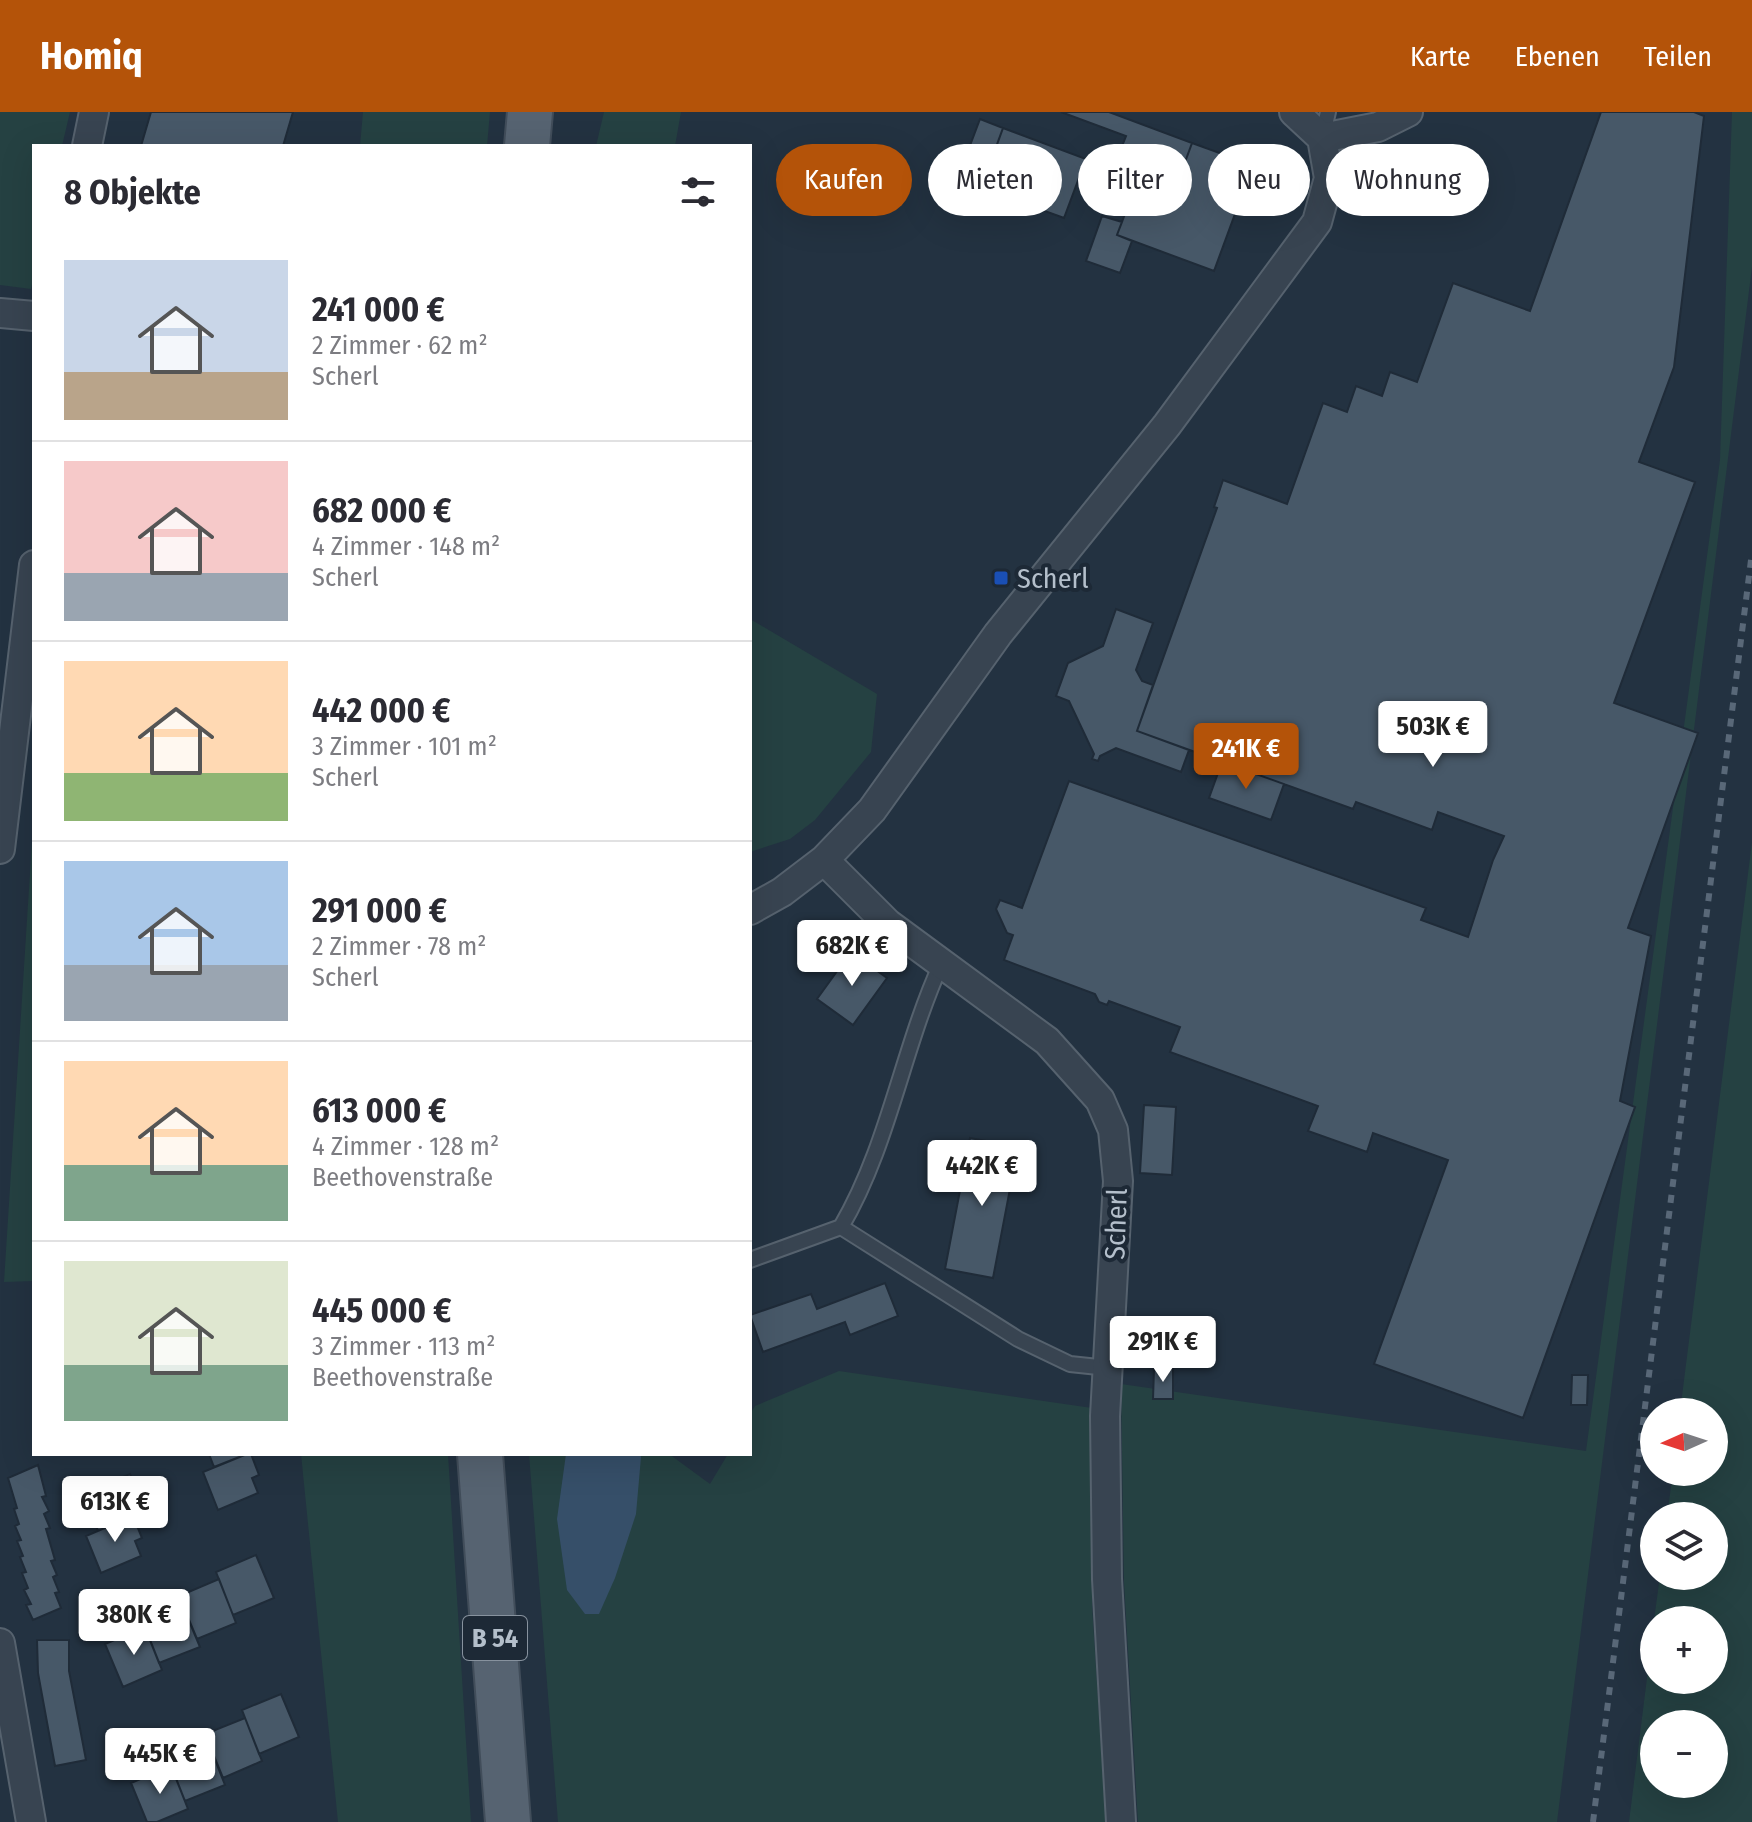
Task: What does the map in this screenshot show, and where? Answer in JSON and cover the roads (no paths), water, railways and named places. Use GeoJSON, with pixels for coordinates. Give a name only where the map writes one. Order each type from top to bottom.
{"type":"FeatureCollection","features":[{"type":"Feature","properties":{"kind":"main road"},"geometry":{"type":"LineString","coordinates":[[527,144],[530,112]]}},
{"type":"Feature","properties":{"kind":"main road","name":"B 54"},"geometry":{"type":"LineString","coordinates":[[480,1456],[508,1822]]}},
{"type":"Feature","properties":{"kind":"street"},"geometry":{"type":"LineString","coordinates":[[87,144],[94,112]]}},
{"type":"Feature","properties":{"kind":"street"},"geometry":{"type":"LineString","coordinates":[[1294,112],[1325,125],[1378,127],[1408,112]]}},
{"type":"Feature","properties":{"kind":"street"},"geometry":{"type":"LineString","coordinates":[[752,909],[782,892],[824,860],[872,810],[998,634],[1167,425],[1317,222],[1329,178],[1325,125]]}},
{"type":"Feature","properties":{"kind":"street"},"geometry":{"type":"LineString","coordinates":[[0,313],[32,316]]}},
{"type":"Feature","properties":{"kind":"street"},"geometry":{"type":"LineString","coordinates":[[0,849],[32,582]]}},
{"type":"Feature","properties":{"kind":"street","name":"Scherl"},"geometry":{"type":"LineString","coordinates":[[824,860],[888,924],[1047,1041],[1100,1100],[1113,1130],[1118,1181],[1105,1416],[1107,1579],[1121,1822]]}},
{"type":"Feature","properties":{"kind":"street"},"geometry":{"type":"LineString","coordinates":[[752,895],[782,892]]}},
{"type":"Feature","properties":{"kind":"street"},"geometry":{"type":"LineString","coordinates":[[0,1643],[31,1822]]}},
{"type":"Feature","properties":{"kind":"lane"},"geometry":{"type":"LineString","coordinates":[[752,1259],[841,1227],[871,1169],[927,995],[941,964]]}},
{"type":"Feature","properties":{"kind":"lane"},"geometry":{"type":"LineString","coordinates":[[841,1227],[1018,1339],[1070,1364],[1108,1368]]}},
{"type":"Feature","properties":{"kind":"water"},"geometry":{"type":"Polygon","coordinates":[[[566,1456],[641,1456],[636,1514],[615,1578],[599,1614],[585,1614],[567,1590],[557,1519],[566,1456]]]}},
{"type":"Feature","properties":{"kind":"railway"},"geometry":{"type":"LineString","coordinates":[[1593,1822],[1752,552]]}},
{"type":"Feature","properties":{"kind":"place","name":"Scherl"},"geometry":{"type":"Point","coordinates":[1001,578]}}]}
